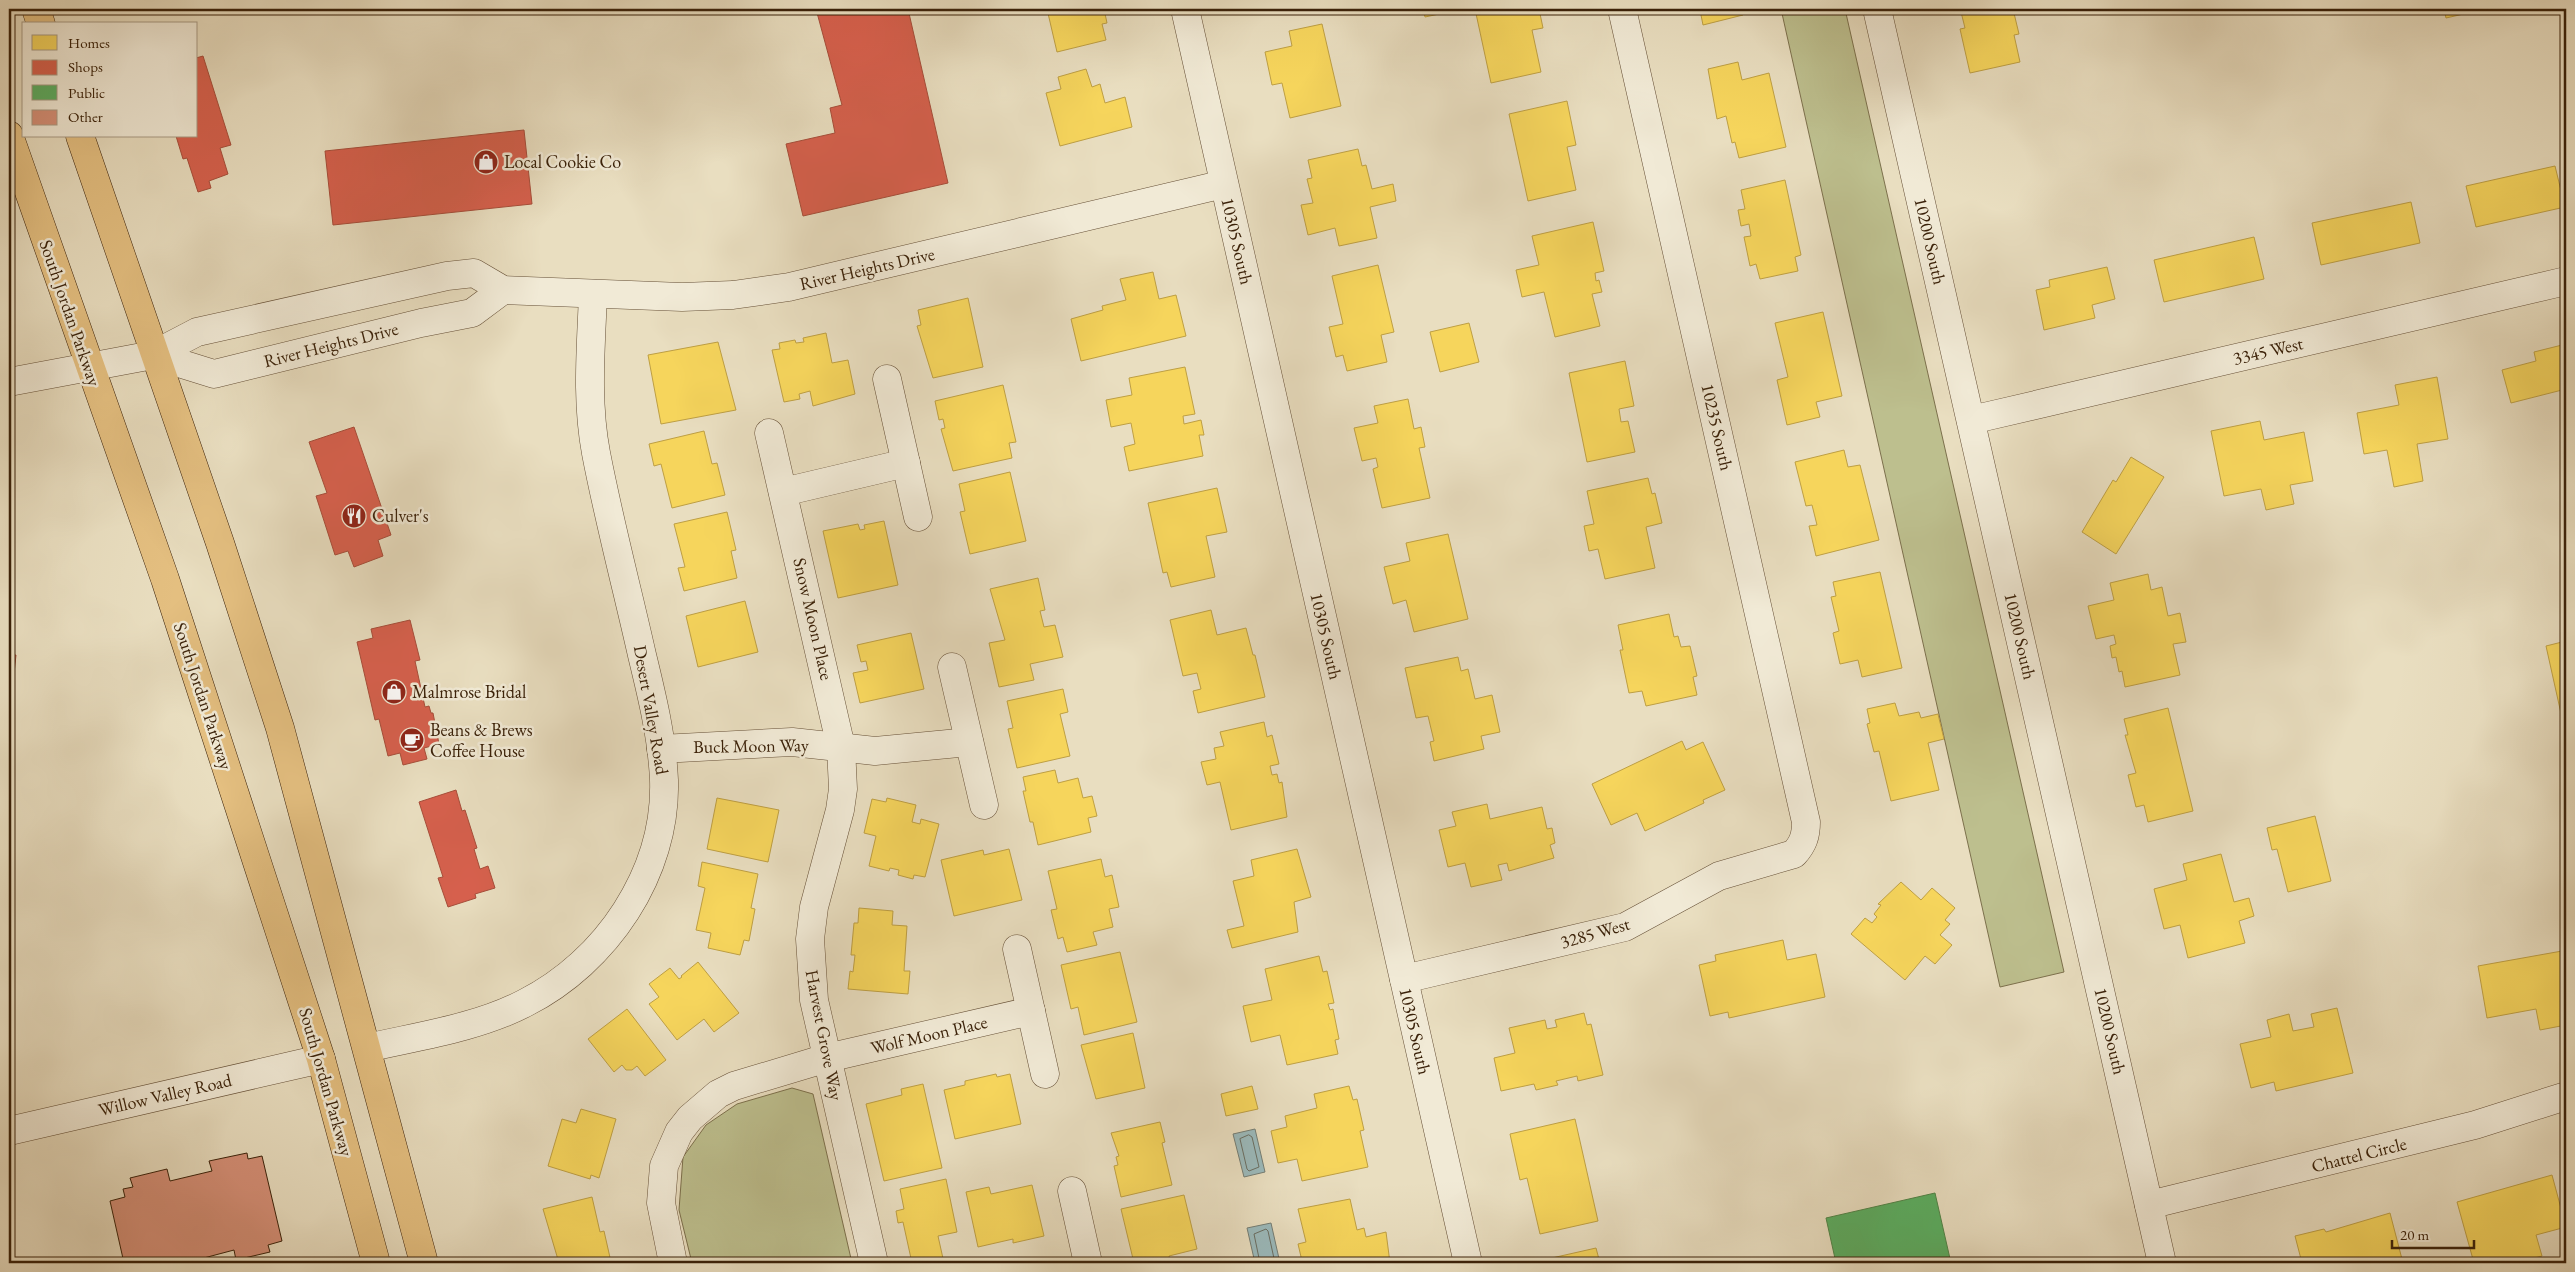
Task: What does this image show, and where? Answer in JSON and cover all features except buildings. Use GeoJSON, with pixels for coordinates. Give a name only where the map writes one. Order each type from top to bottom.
{"type":"FeatureCollection","features":[{"type":"Feature","properties":{"kind":"main road"},"geometry":{"type":"LineString","coordinates":[[36,9],[40,22]]}},
{"type":"Feature","properties":{"kind":"main road","name":"South Jordan Parkway"},"geometry":{"type":"LineString","coordinates":[[9,135],[88,367],[165,579],[322,1058],[376,1263]]}},
{"type":"Feature","properties":{"kind":"main road"},"geometry":{"type":"LineString","coordinates":[[81,138],[220,542],[274,709],[424,1263]]}},
{"type":"Feature","properties":{"kind":"street","name":"10305 South"},"geometry":{"type":"LineString","coordinates":[[1185,9],[1468,1263]]}},
{"type":"Feature","properties":{"kind":"street","name":"10235 South"},"geometry":{"type":"LineString","coordinates":[[1622,9],[1806,822],[1806,834],[1802,845]]}},
{"type":"Feature","properties":{"kind":"street","name":"10200 South"},"geometry":{"type":"LineString","coordinates":[[1878,9],[2162,1263]]}},
{"type":"Feature","properties":{"kind":"street","name":"River Heights Drive"},"geometry":{"type":"LineString","coordinates":[[9,382],[154,355],[197,332],[447,276],[474,273],[503,290],[593,294],[701,297],[790,287],[1224,184]]}},
{"type":"Feature","properties":{"kind":"street","name":"3345 West"},"geometry":{"type":"LineString","coordinates":[[1971,420],[2566,281]]}},
{"type":"Feature","properties":{"kind":"street","name":"River Heights Drive"},"geometry":{"type":"LineString","coordinates":[[154,355],[214,374],[420,323],[472,313],[503,290]]}},
{"type":"Feature","properties":{"kind":"street","name":"Desert Valley Road"},"geometry":{"type":"LineString","coordinates":[[367,1048],[488,1018],[524,1004],[570,974],[598,948],[622,917],[648,867],[657,836],[662,805],[664,782],[661,749],[653,701],[592,428],[589,374],[593,294]]}},
{"type":"Feature","properties":{"kind":"street"},"geometry":{"type":"LineString","coordinates":[[887,379],[918,517]]}},
{"type":"Feature","properties":{"kind":"street","name":"Snow Moon Place"},"geometry":{"type":"LineString","coordinates":[[770,433],[841,747]]}},
{"type":"Feature","properties":{"kind":"street"},"geometry":{"type":"LineString","coordinates":[[783,492],[906,463]]}},
{"type":"Feature","properties":{"kind":"street"},"geometry":{"type":"LineString","coordinates":[[952,667],[984,805]]}},
{"type":"Feature","properties":{"kind":"street","name":"Buck Moon Way"},"geometry":{"type":"LineString","coordinates":[[661,749],[792,742],[875,751],[969,742]]}},
{"type":"Feature","properties":{"kind":"street","name":"Harvest Grove Way"},"geometry":{"type":"LineString","coordinates":[[841,747],[842,789],[840,810],[821,877],[810,938],[814,1000],[874,1263]]}},
{"type":"Feature","properties":{"kind":"street","name":"3285 West"},"geometry":{"type":"LineString","coordinates":[[1404,979],[1624,927],[1719,876],[1783,859],[1794,854],[1802,845]]}},
{"type":"Feature","properties":{"kind":"street"},"geometry":{"type":"LineString","coordinates":[[1017,949],[1045,1074]]}},
{"type":"Feature","properties":{"kind":"street","name":"Wolf Moon Place"},"geometry":{"type":"LineString","coordinates":[[673,1263],[663,1222],[661,1185],[670,1149],[679,1132],[703,1105],[726,1090],[827,1058],[1031,1012]]}},
{"type":"Feature","properties":{"kind":"street","name":"Willow Valley Road"},"geometry":{"type":"LineString","coordinates":[[9,1131],[322,1058]]}},
{"type":"Feature","properties":{"kind":"street","name":"Chattel Circle"},"geometry":{"type":"LineString","coordinates":[[2149,1205],[2475,1125],[2566,1096]]}},
{"type":"Feature","properties":{"kind":"street"},"geometry":{"type":"LineString","coordinates":[[1072,1191],[1088,1263]]}},
{"type":"Feature","properties":{"kind":"green space"},"geometry":{"type":"Polygon","coordinates":[[[1781,9],[1845,9],[2064,972],[2000,987],[1781,9]]]}},
{"type":"Feature","properties":{"kind":"green space"},"geometry":{"type":"Polygon","coordinates":[[[792,1088],[813,1094],[852,1263],[692,1263],[679,1210],[683,1157],[706,1125],[737,1104],[792,1088]]]}},
{"type":"Feature","properties":{"kind":"water"},"geometry":{"type":"Polygon","coordinates":[[[1255,1129],[1265,1172],[1244,1177],[1233,1134],[1255,1129]]]}},
{"type":"Feature","properties":{"kind":"water"},"geometry":{"type":"Polygon","coordinates":[[[1271,1223],[1280,1263],[1255,1263],[1247,1228],[1271,1223]]]}},
{"type":"Feature","properties":{"kind":"place","name":"Local Cookie Co"},"geometry":{"type":"Point","coordinates":[486,162]}},
{"type":"Feature","properties":{"kind":"place","name":"Culver's"},"geometry":{"type":"Point","coordinates":[354,516]}},
{"type":"Feature","properties":{"kind":"place","name":"Malmrose Bridal"},"geometry":{"type":"Point","coordinates":[394,692]}},
{"type":"Feature","properties":{"kind":"place","name":"Beans & Brews Coffee House"},"geometry":{"type":"Point","coordinates":[412,740]}}]}
